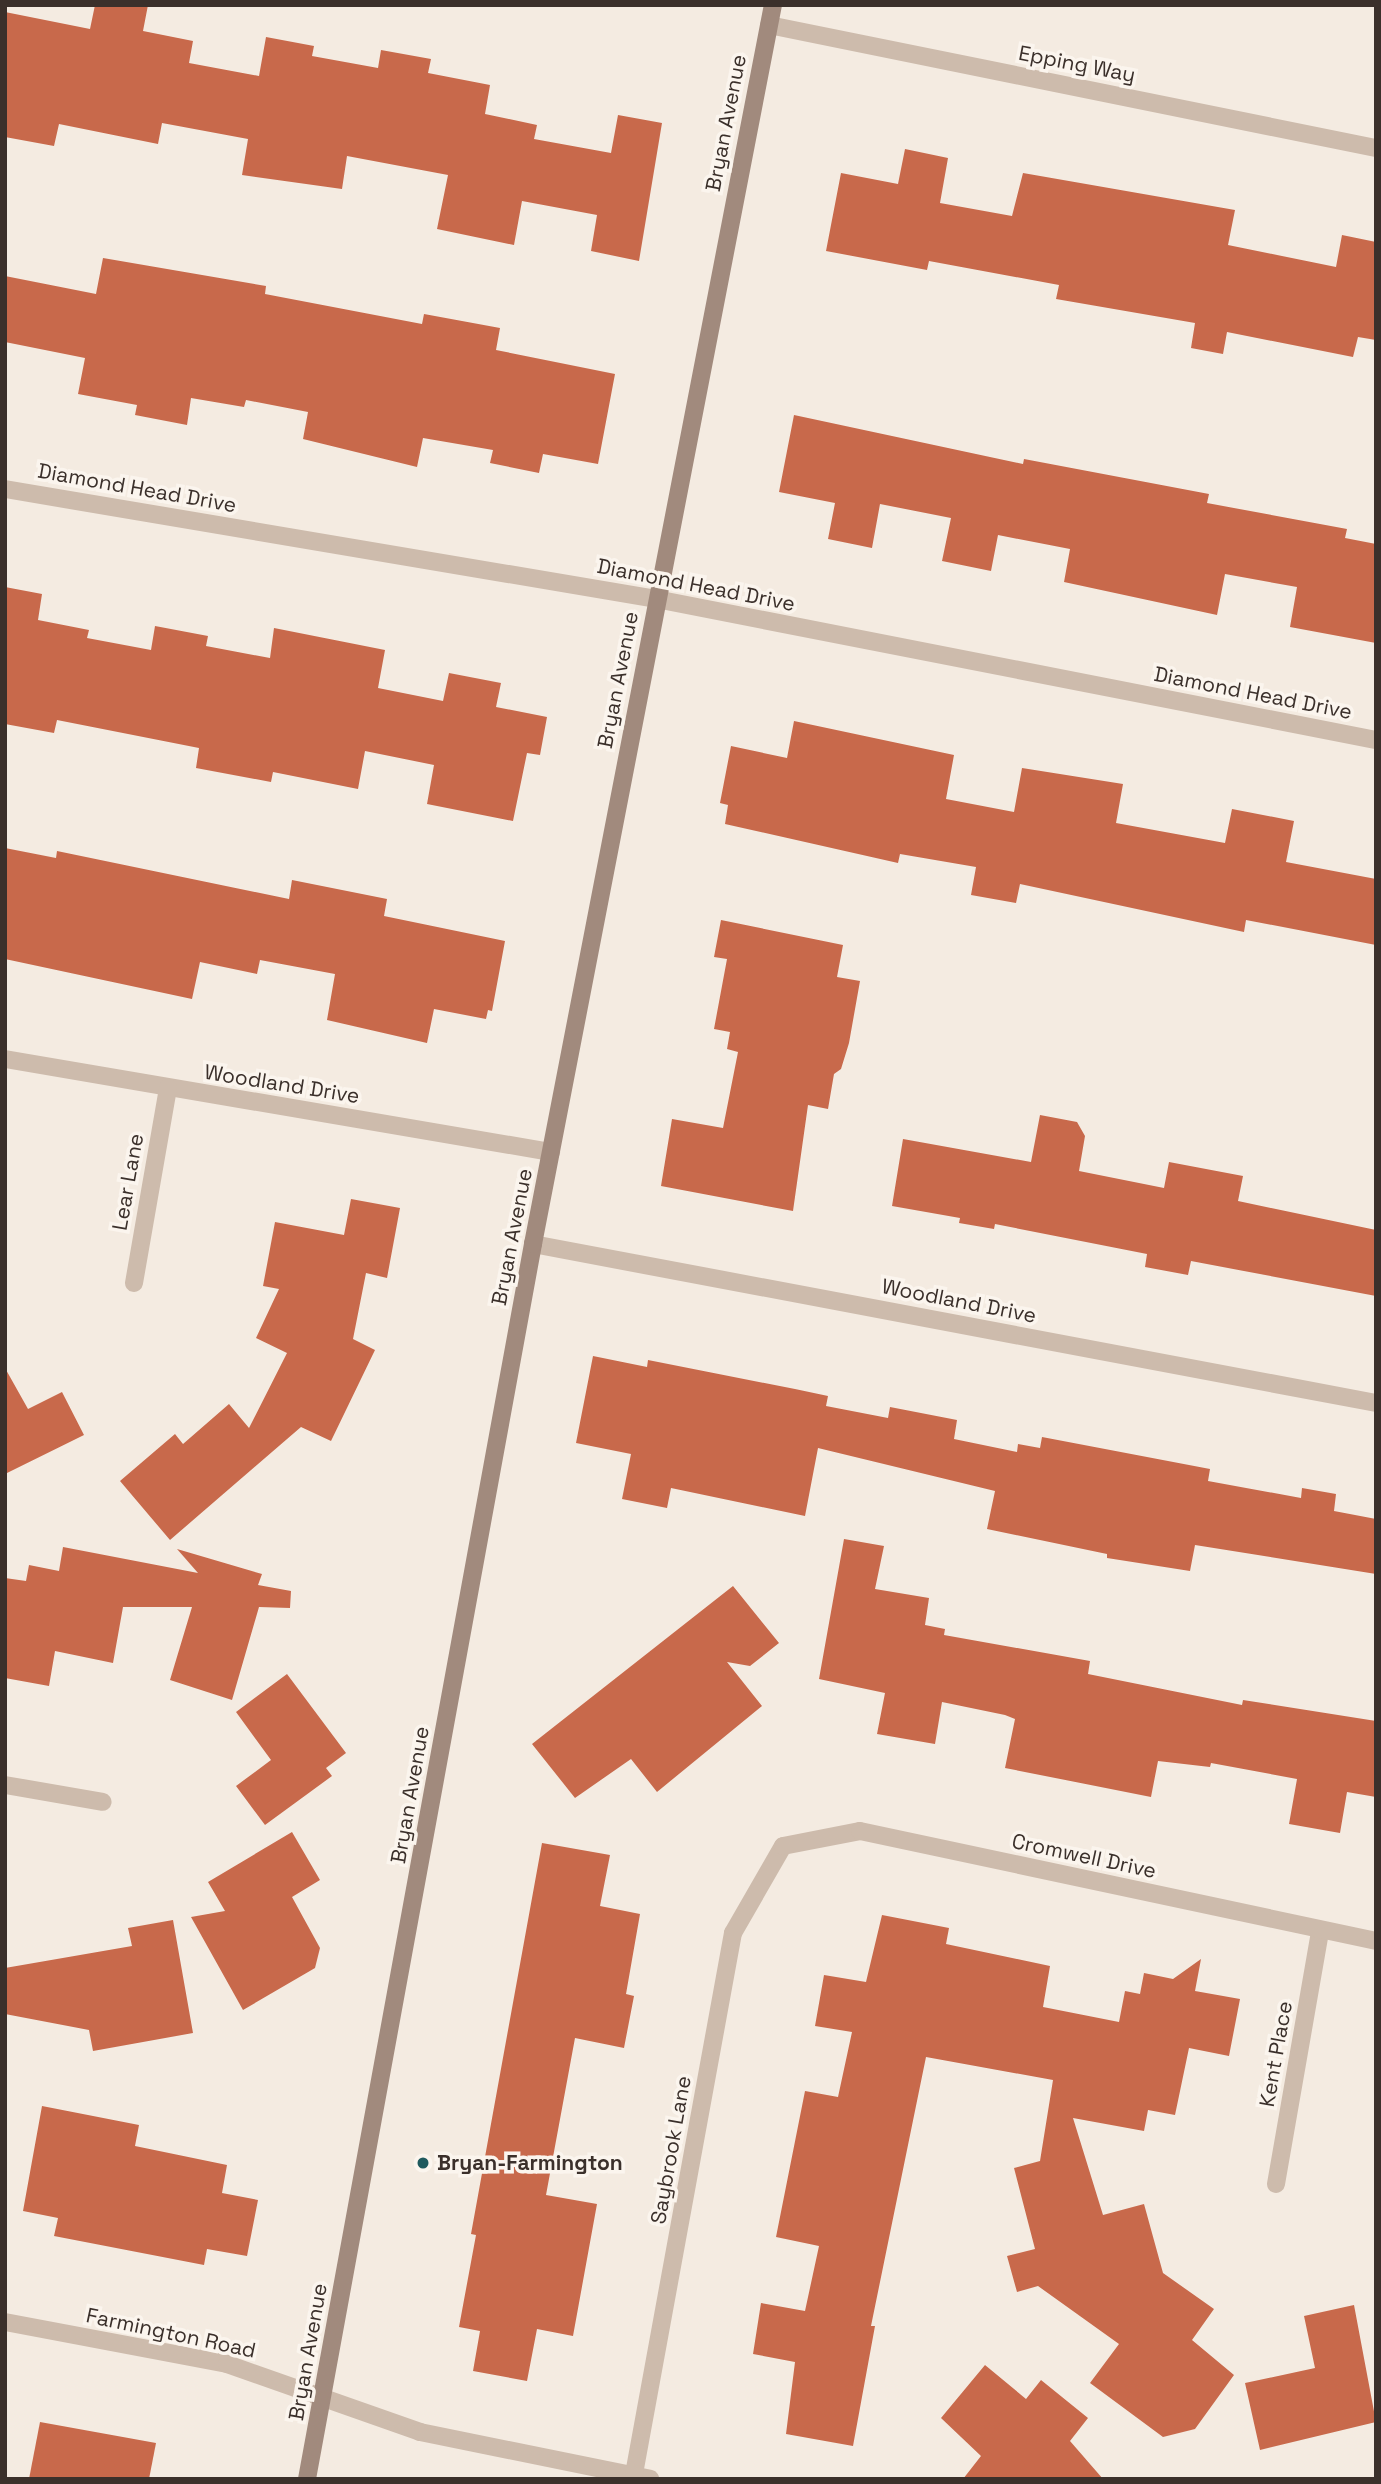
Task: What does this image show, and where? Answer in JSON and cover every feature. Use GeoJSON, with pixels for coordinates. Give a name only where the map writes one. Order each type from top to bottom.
{"type":"FeatureCollection","features":[{"type":"Feature","properties":{"kind":"main road","name":"Bryan Avenue"},"geometry":{"type":"LineString","coordinates":[[307,2479],[533,1244],[773,5]]}},
{"type":"Feature","properties":{"kind":"street","name":"Epping Way"},"geometry":{"type":"LineString","coordinates":[[769,25],[1376,148]]}},
{"type":"Feature","properties":{"kind":"street","name":"Diamond Head Drive"},"geometry":{"type":"LineString","coordinates":[[5,489],[656,599],[1376,740]]}},
{"type":"Feature","properties":{"kind":"street","name":"Woodland Drive"},"geometry":{"type":"LineString","coordinates":[[5,1059],[551,1152]]}},
{"type":"Feature","properties":{"kind":"street","name":"Lear Lane"},"geometry":{"type":"LineString","coordinates":[[134,1283],[167,1088]]}},
{"type":"Feature","properties":{"kind":"street","name":"Woodland Drive"},"geometry":{"type":"LineString","coordinates":[[533,1244],[1376,1403]]}},
{"type":"Feature","properties":{"kind":"street"},"geometry":{"type":"LineString","coordinates":[[5,1785],[103,1802]]}},
{"type":"Feature","properties":{"kind":"street","name":"Cromwell Drive"},"geometry":{"type":"LineString","coordinates":[[783,1846],[860,1831],[1376,1941]]}},
{"type":"Feature","properties":{"kind":"street","name":"Saybrook Lane"},"geometry":{"type":"LineString","coordinates":[[642,2476],[733,1933],[783,1846]]}},
{"type":"Feature","properties":{"kind":"street","name":"Kent Place"},"geometry":{"type":"LineString","coordinates":[[1276,2184],[1320,1931]]}},
{"type":"Feature","properties":{"kind":"street","name":"Farmington Road"},"geometry":{"type":"LineString","coordinates":[[5,2322],[227,2364],[420,2432],[642,2476]]}},
{"type":"Feature","properties":{"kind":"building"},"geometry":{"type":"Polygon","coordinates":[[[95,5],[148,5],[143,31],[193,41],[189,63],[259,76],[266,37],[314,46],[312,56],[378,68],[381,50],[431,59],[428,73],[490,85],[485,114],[537,125],[534,139],[611,153],[618,115],[662,123],[639,261],[591,251],[597,215],[522,201],[514,245],[437,229],[448,175],[347,156],[342,189],[242,175],[248,139],[162,123],[158,144],[59,124],[54,146],[5,137],[5,12],[90,29],[95,5]]]}},
{"type":"Feature","properties":{"kind":"building"},"geometry":{"type":"Polygon","coordinates":[[[905,149],[948,158],[940,203],[1012,216],[1023,173],[1235,210],[1228,245],[1336,267],[1342,235],[1376,242],[1376,340],[1358,337],[1353,357],[1227,332],[1223,354],[1191,348],[1195,323],[1056,299],[1059,285],[929,261],[927,270],[826,251],[841,173],[898,184],[905,149]]]}},
{"type":"Feature","properties":{"kind":"building"},"geometry":{"type":"Polygon","coordinates":[[[103,258],[266,286],[265,294],[422,324],[424,314],[500,328],[496,350],[615,374],[598,464],[543,454],[539,473],[490,463],[493,450],[423,438],[417,467],[303,439],[308,412],[246,400],[244,407],[191,398],[187,425],[135,415],[137,405],[78,394],[85,358],[5,342],[5,276],[96,294],[103,258]]]}},
{"type":"Feature","properties":{"kind":"building"},"geometry":{"type":"Polygon","coordinates":[[[794,415],[1023,464],[1024,459],[1209,494],[1207,503],[1347,529],[1345,538],[1376,544],[1376,643],[1290,627],[1297,587],[1225,574],[1217,615],[1064,582],[1070,549],[998,535],[991,571],[942,561],[951,518],[880,504],[872,548],[828,539],[835,503],[779,492],[794,415]]]}},
{"type":"Feature","properties":{"kind":"building"},"geometry":{"type":"Polygon","coordinates":[[[5,587],[42,594],[38,620],[89,630],[87,638],[151,650],[155,626],[208,636],[206,646],[270,658],[274,628],[385,650],[378,688],[443,701],[449,673],[501,683],[496,707],[547,717],[540,755],[527,753],[513,821],[427,804],[434,765],[365,751],[358,789],[273,772],[271,782],[196,768],[199,748],[57,720],[54,733],[5,724],[5,587]]]}},
{"type":"Feature","properties":{"kind":"building"},"geometry":{"type":"Polygon","coordinates":[[[794,721],[954,755],[946,799],[1014,812],[1022,768],[1123,784],[1116,823],[1225,843],[1232,809],[1294,821],[1286,862],[1376,879],[1376,945],[1246,920],[1244,932],[1020,884],[1016,903],[971,895],[976,867],[900,854],[898,863],[725,824],[728,805],[720,803],[731,746],[787,758],[794,721]]]}},
{"type":"Feature","properties":{"kind":"building"},"geometry":{"type":"Polygon","coordinates":[[[5,848],[56,858],[57,851],[289,899],[292,880],[387,899],[384,916],[505,941],[492,1011],[488,1010],[486,1019],[434,1009],[427,1043],[327,1020],[335,974],[260,960],[257,974],[200,962],[192,999],[5,959],[5,848]]]}},
{"type":"Feature","properties":{"kind":"building"},"geometry":{"type":"Polygon","coordinates":[[[721,920],[843,945],[837,977],[860,981],[849,1043],[841,1069],[834,1074],[828,1109],[808,1105],[793,1211],[661,1186],[672,1119],[723,1128],[738,1052],[727,1049],[730,1032],[714,1029],[727,959],[714,957],[721,920]]]}},
{"type":"Feature","properties":{"kind":"building"},"geometry":{"type":"Polygon","coordinates":[[[1040,1115],[1077,1122],[1085,1136],[1079,1171],[1164,1188],[1169,1162],[1243,1176],[1238,1201],[1376,1230],[1376,1296],[1191,1261],[1188,1275],[1145,1267],[1147,1254],[995,1224],[994,1229],[959,1223],[960,1218],[892,1206],[903,1139],[1031,1162],[1040,1115]]]}},
{"type":"Feature","properties":{"kind":"building"},"geometry":{"type":"Polygon","coordinates":[[[351,1199],[400,1208],[387,1278],[366,1273],[353,1339],[375,1350],[331,1441],[301,1427],[170,1540],[120,1481],[175,1434],[183,1444],[229,1404],[249,1428],[287,1353],[256,1338],[279,1289],[263,1286],[275,1222],[344,1235],[351,1199]]]}},
{"type":"Feature","properties":{"kind":"building"},"geometry":{"type":"Polygon","coordinates":[[[593,1356],[647,1367],[648,1360],[795,1389],[828,1396],[826,1406],[888,1418],[890,1407],[957,1420],[954,1439],[1017,1452],[1018,1444],[1040,1448],[1042,1437],[1210,1469],[1208,1481],[1301,1498],[1302,1488],[1336,1494],[1334,1511],[1376,1519],[1376,1574],[1195,1545],[1190,1571],[1107,1558],[1107,1554],[987,1529],[995,1491],[818,1448],[805,1516],[671,1488],[667,1508],[622,1499],[631,1454],[576,1443],[593,1356]]]}},
{"type":"Feature","properties":{"kind":"building"},"geometry":{"type":"Polygon","coordinates":[[[5,1368],[28,1409],[62,1392],[84,1435],[5,1474],[5,1368]]]}},
{"type":"Feature","properties":{"kind":"building"},"geometry":{"type":"Polygon","coordinates":[[[844,1539],[884,1546],[875,1589],[929,1598],[925,1625],[945,1629],[944,1635],[1090,1661],[1088,1674],[1242,1705],[1243,1700],[1376,1721],[1376,1797],[1347,1792],[1340,1833],[1289,1824],[1297,1779],[1211,1763],[1210,1767],[1158,1761],[1151,1797],[1005,1768],[1015,1719],[1005,1715],[942,1702],[935,1744],[877,1734],[885,1693],[819,1679],[844,1539]]]}},
{"type":"Feature","properties":{"kind":"building"},"geometry":{"type":"Polygon","coordinates":[[[63,1547],[198,1573],[177,1549],[262,1574],[258,1585],[291,1591],[290,1608],[259,1607],[232,1700],[170,1680],[192,1607],[123,1607],[113,1663],[55,1651],[49,1686],[5,1678],[5,1578],[26,1581],[29,1565],[59,1571],[63,1547]]]}},
{"type":"Feature","properties":{"kind":"building"},"geometry":{"type":"Polygon","coordinates":[[[733,1586],[779,1643],[750,1666],[727,1662],[762,1706],[657,1792],[631,1759],[575,1798],[532,1744],[733,1586]]]}},
{"type":"Feature","properties":{"kind":"building"},"geometry":{"type":"Polygon","coordinates":[[[287,1674],[346,1753],[326,1768],[332,1776],[265,1825],[236,1786],[271,1760],[236,1712],[287,1674]]]}},
{"type":"Feature","properties":{"kind":"building"},"geometry":{"type":"Polygon","coordinates":[[[292,1832],[320,1880],[292,1897],[320,1948],[315,1968],[243,2010],[191,1917],[225,1911],[208,1882],[292,1832]]]}},
{"type":"Feature","properties":{"kind":"building"},"geometry":{"type":"Polygon","coordinates":[[[542,1843],[610,1855],[600,1906],[640,1914],[626,1994],[634,1996],[624,2048],[575,2038],[546,2195],[597,2204],[573,2336],[537,2329],[527,2381],[473,2371],[480,2331],[459,2327],[476,2235],[471,2234],[542,1843]]]}},
{"type":"Feature","properties":{"kind":"building"},"geometry":{"type":"Polygon","coordinates":[[[882,1915],[949,1928],[946,1944],[1050,1966],[1043,2007],[1119,2022],[1125,1991],[1140,1994],[1144,1973],[1173,1979],[1201,1959],[1195,1991],[1240,1999],[1229,2056],[1189,2048],[1175,2115],[1148,2110],[1144,2131],[1073,2118],[1103,2215],[1144,2204],[1163,2273],[1214,2309],[1192,2340],[1234,2375],[1195,2429],[1163,2437],[1090,2383],[1119,2344],[1038,2286],[1017,2292],[1007,2256],[1035,2249],[1014,2168],[1040,2161],[1053,2080],[926,2057],[871,2326],[875,2326],[853,2446],[786,2434],[795,2362],[753,2354],[761,2303],[805,2311],[819,2246],[776,2237],[805,2091],[838,2097],[852,2032],[815,2026],[824,1975],[866,1982],[882,1915]]]}},
{"type":"Feature","properties":{"kind":"building"},"geometry":{"type":"Polygon","coordinates":[[[173,1920],[193,2033],[93,2051],[89,2030],[5,2014],[5,1968],[132,1946],[128,1928],[173,1920]]]}},
{"type":"Feature","properties":{"kind":"building"},"geometry":{"type":"Polygon","coordinates":[[[42,2106],[139,2125],[135,2146],[227,2165],[222,2193],[258,2200],[247,2256],[207,2249],[204,2265],[54,2236],[58,2218],[23,2211],[42,2106]]]}},
{"type":"Feature","properties":{"kind":"building"},"geometry":{"type":"Polygon","coordinates":[[[1354,2305],[1376,2422],[1260,2450],[1245,2383],[1315,2368],[1304,2316],[1354,2305]]]}},
{"type":"Feature","properties":{"kind":"building"},"geometry":{"type":"Polygon","coordinates":[[[985,2365],[1026,2399],[1041,2380],[1088,2418],[1070,2441],[1103,2479],[963,2479],[981,2456],[941,2418],[985,2365]]]}},
{"type":"Feature","properties":{"kind":"building"},"geometry":{"type":"Polygon","coordinates":[[[40,2422],[156,2443],[149,2479],[29,2479],[40,2422]]]}},
{"type":"Feature","properties":{"kind":"place","name":"Bryan-Farmington"},"geometry":{"type":"Point","coordinates":[423,2163]}}]}
